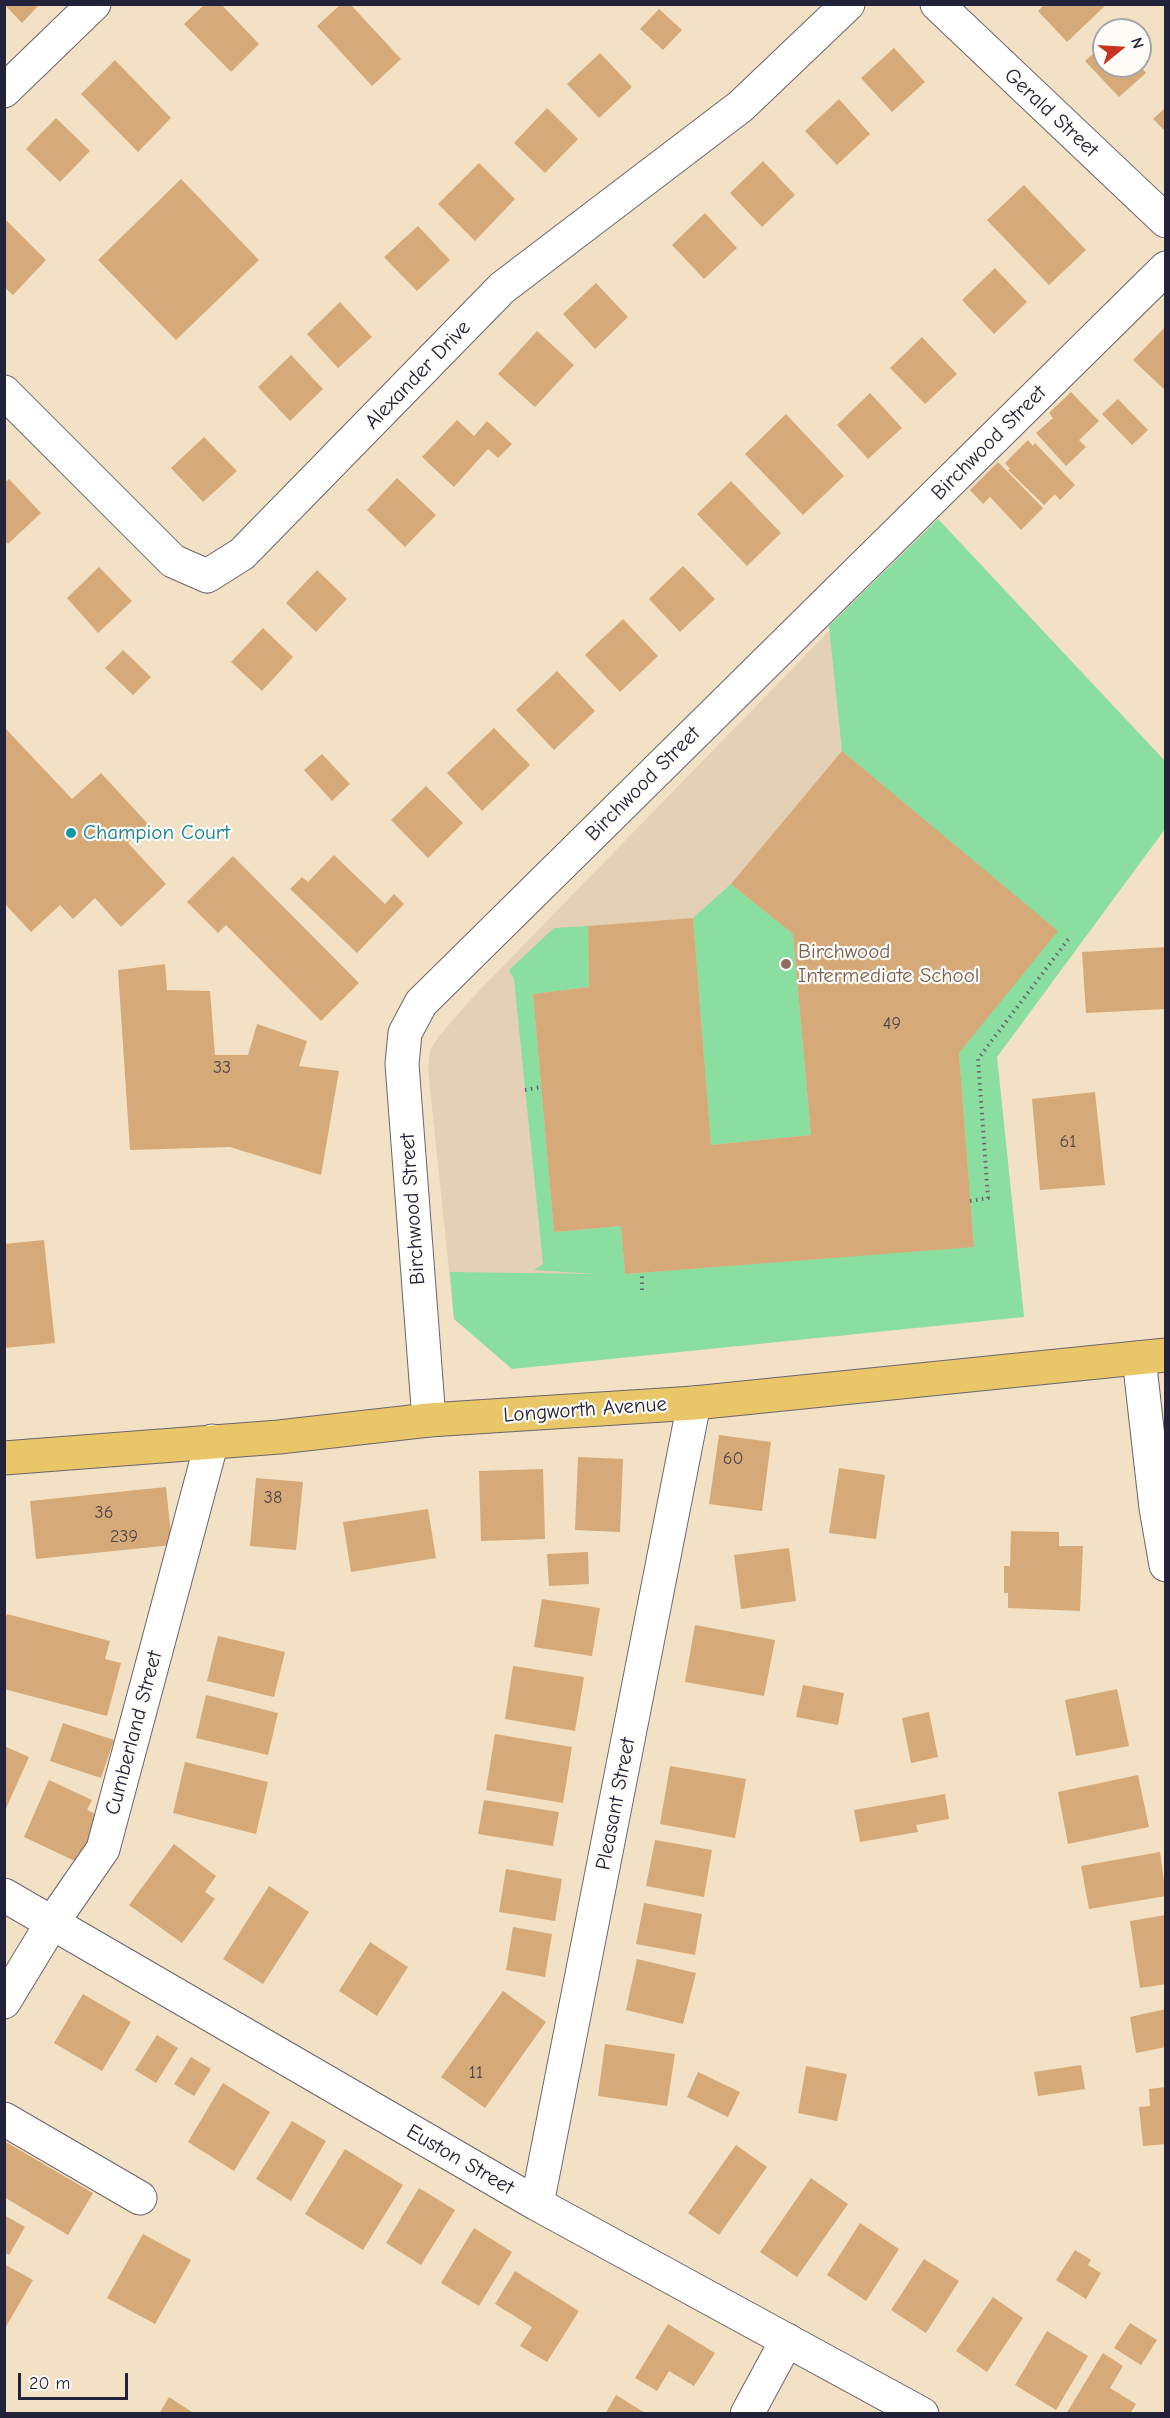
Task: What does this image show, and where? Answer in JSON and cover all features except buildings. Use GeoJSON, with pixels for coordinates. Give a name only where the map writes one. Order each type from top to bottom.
{"type":"FeatureCollection","features":[{"type":"Feature","properties":{"kind":"main road","name":"Longworth Avenue"},"geometry":{"type":"LineString","coordinates":[[4,1458],[279,1437],[429,1420],[694,1403],[1152,1356]]}},
{"type":"Feature","properties":{"kind":"street"},"geometry":{"type":"LineString","coordinates":[[4,91],[94,4]]}},
{"type":"Feature","properties":{"kind":"street","name":"Alexander Drive"},"geometry":{"type":"LineString","coordinates":[[4,393],[173,561],[207,576],[242,554],[502,288],[741,106],[848,4]]}},
{"type":"Feature","properties":{"kind":"street","name":"Gerald Street"},"geometry":{"type":"LineString","coordinates":[[946,7],[1166,221]]}},
{"type":"Feature","properties":{"kind":"street","name":"Birchwood Street"},"geometry":{"type":"LineString","coordinates":[[429,1420],[402,1064],[405,1033],[421,1003],[1166,268]]}},
{"type":"Feature","properties":{"kind":"street"},"geometry":{"type":"LineString","coordinates":[[1152,1356],[1156,1508],[1166,1564]]}},
{"type":"Feature","properties":{"kind":"street","name":"Pleasant Street"},"geometry":{"type":"LineString","coordinates":[[537,2204],[694,1403]]}},
{"type":"Feature","properties":{"kind":"street","name":"Cumberland Street"},"geometry":{"type":"LineString","coordinates":[[4,2002],[52,1923],[103,1849],[212,1441]]}},
{"type":"Feature","properties":{"kind":"street","name":"Euston Street"},"geometry":{"type":"LineString","coordinates":[[4,1895],[537,2204],[922,2414]]}},
{"type":"Feature","properties":{"kind":"street"},"geometry":{"type":"LineString","coordinates":[[4,2119],[140,2198]]}},
{"type":"Feature","properties":{"kind":"street"},"geometry":{"type":"LineString","coordinates":[[747,2414],[787,2340]]}},
{"type":"Feature","properties":{"kind":"path"},"geometry":{"type":"LineString","coordinates":[[970,1201],[988,1198],[978,1059],[1070,937]]}},
{"type":"Feature","properties":{"kind":"path"},"geometry":{"type":"LineString","coordinates":[[525,1090],[541,1087]]}},
{"type":"Feature","properties":{"kind":"path"},"geometry":{"type":"LineString","coordinates":[[642,1273],[642,1290]]}},
{"type":"Feature","properties":{"kind":"shaded area","name":"Birchwood Intermediate School"},"geometry":{"type":"Polygon","coordinates":[[[938,519],[1165,761],[1165,829],[997,1057],[1024,1317],[454,1319],[428,1069],[430,1050],[439,1036],[473,997],[938,519]]]}},
{"type":"Feature","properties":{"kind":"green space"},"geometry":{"type":"Polygon","coordinates":[[[938,519],[1165,761],[1165,829],[997,1057],[1024,1317],[512,1369],[454,1319],[450,1272],[598,1274],[534,1270],[543,1264],[514,979],[509,970],[554,928],[588,926],[589,987],[533,994],[554,1232],[621,1226],[625,1274],[974,1246],[959,1053],[1057,931],[842,751],[829,626],[938,519]]]}},
{"type":"Feature","properties":{"kind":"green space"},"geometry":{"type":"Polygon","coordinates":[[[731,884],[793,934],[811,1135],[711,1145],[693,918],[731,884]]]}},
{"type":"Feature","properties":{"kind":"place","name":"Champion Court"},"geometry":{"type":"Point","coordinates":[71,833]}},
{"type":"Feature","properties":{"kind":"place","name":"Birchwood Intermediate School"},"geometry":{"type":"Point","coordinates":[786,964]}}]}
